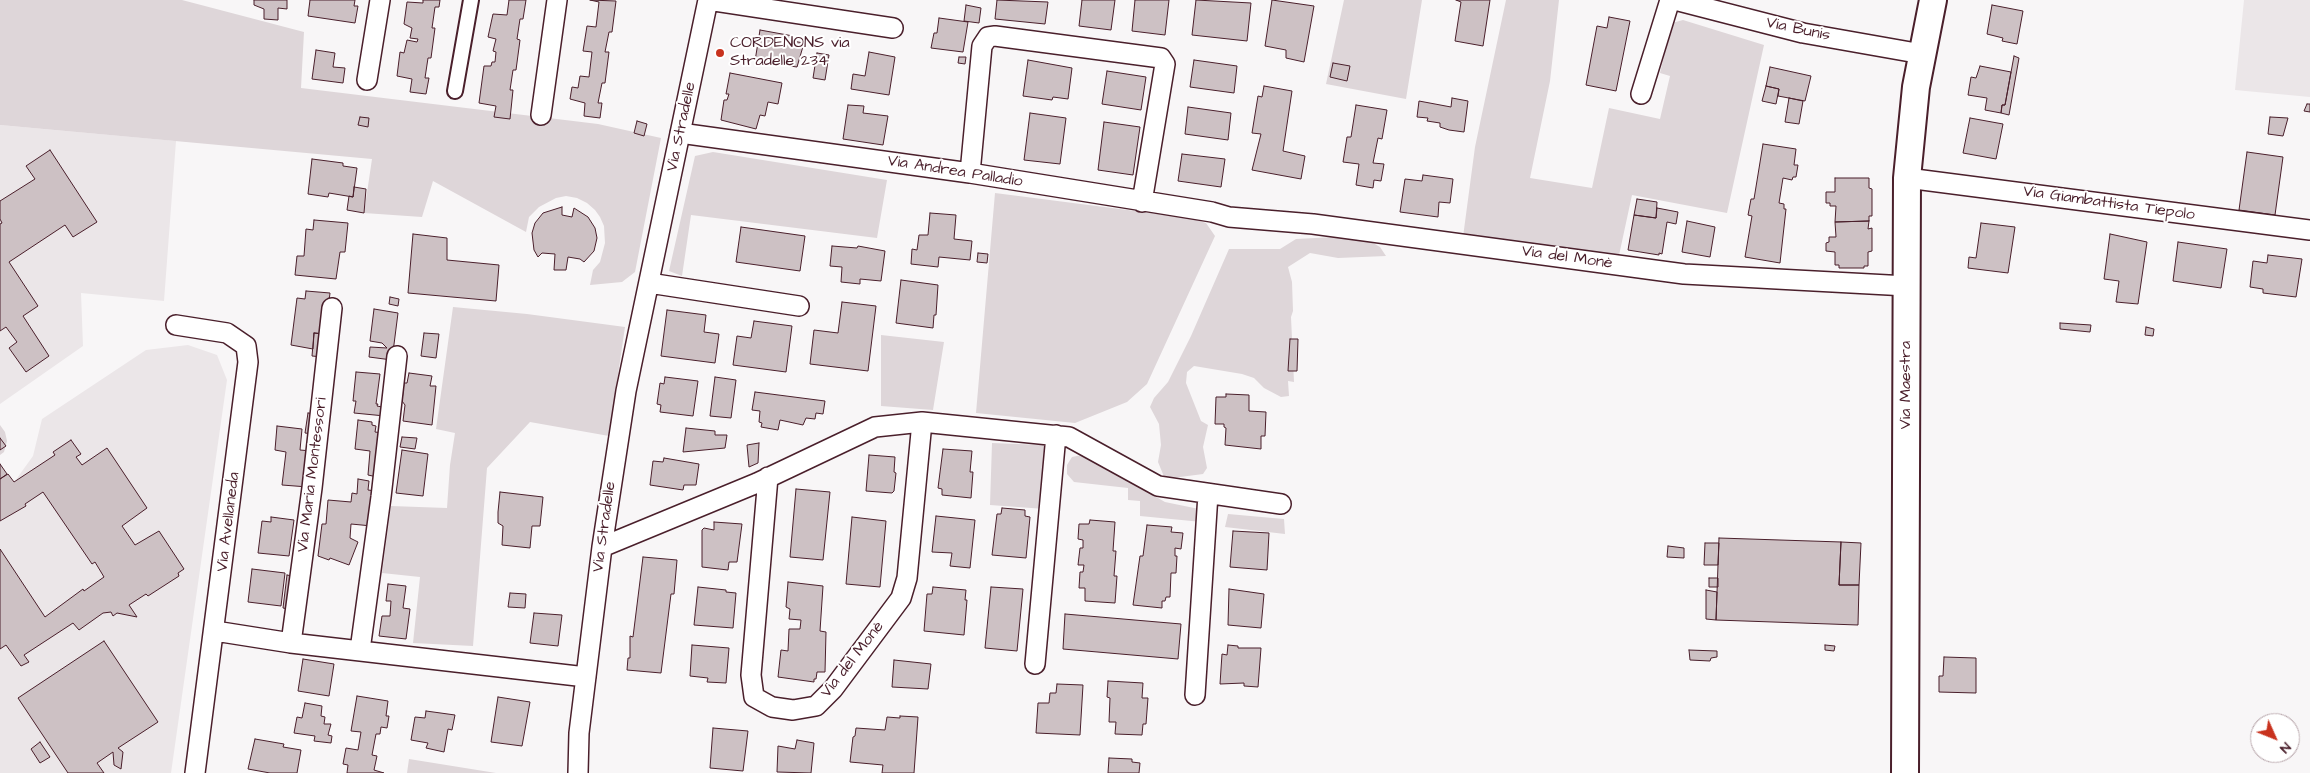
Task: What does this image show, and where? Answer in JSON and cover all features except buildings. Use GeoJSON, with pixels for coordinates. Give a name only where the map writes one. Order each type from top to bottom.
{"type":"FeatureCollection","features":[{"type":"Feature","properties":{"kind":"main road","name":"Via Maestra"},"geometry":{"type":"LineString","coordinates":[[1905,773],[1907,178],[1910,130],[1933,0]]}},
{"type":"Feature","properties":{"kind":"street"},"geometry":{"type":"LineString","coordinates":[[367,80],[380,0]]}},
{"type":"Feature","properties":{"kind":"street"},"geometry":{"type":"LineString","coordinates":[[455,91],[471,0]]}},
{"type":"Feature","properties":{"kind":"street"},"geometry":{"type":"LineString","coordinates":[[541,115],[557,0]]}},
{"type":"Feature","properties":{"kind":"street","name":"Via Stradelle"},"geometry":{"type":"LineString","coordinates":[[578,773],[586,677],[602,547],[626,391],[708,0],[893,28]]}},
{"type":"Feature","properties":{"kind":"street"},"geometry":{"type":"LineString","coordinates":[[1640,94],[1670,0]]}},
{"type":"Feature","properties":{"kind":"street","name":"Via Bunis"},"geometry":{"type":"LineString","coordinates":[[1675,0],[1803,32],[1922,54]]}},
{"type":"Feature","properties":{"kind":"street"},"geometry":{"type":"LineString","coordinates":[[970,173],[982,46],[988,37],[995,36],[1160,58],[1164,64],[1142,202]]}},
{"type":"Feature","properties":{"kind":"street","name":"Via Andrea Palladio"},"geometry":{"type":"LineString","coordinates":[[680,133],[970,173],[1212,212],[1229,217]]}},
{"type":"Feature","properties":{"kind":"street","name":"Via Giambattista Tiepolo"},"geometry":{"type":"LineString","coordinates":[[1907,178],[2310,230]]}},
{"type":"Feature","properties":{"kind":"street","name":"Via del Monè"},"geometry":{"type":"LineString","coordinates":[[1229,217],[1313,224],[1684,274],[1906,286]]}},
{"type":"Feature","properties":{"kind":"street"},"geometry":{"type":"LineString","coordinates":[[649,282],[799,306]]}},
{"type":"Feature","properties":{"kind":"street","name":"Via Maria Montessori"},"geometry":{"type":"LineString","coordinates":[[290,643],[312,488],[332,308]]}},
{"type":"Feature","properties":{"kind":"street","name":"Via Avellaneda"},"geometry":{"type":"LineString","coordinates":[[176,325],[227,333],[246,346],[248,362],[196,773]]}},
{"type":"Feature","properties":{"kind":"street"},"geometry":{"type":"LineString","coordinates":[[360,650],[398,356]]}},
{"type":"Feature","properties":{"kind":"street"},"geometry":{"type":"LineString","coordinates":[[602,547],[757,483],[875,427],[922,422],[1068,437],[1158,486],[1281,504]]}},
{"type":"Feature","properties":{"kind":"street","name":"Via del Monè"},"geometry":{"type":"LineString","coordinates":[[768,477],[751,675],[754,697],[772,707],[793,710],[816,706],[833,689],[901,598],[907,578],[922,422]]}},
{"type":"Feature","properties":{"kind":"street"},"geometry":{"type":"LineString","coordinates":[[1035,664],[1056,435]]}},
{"type":"Feature","properties":{"kind":"street"},"geometry":{"type":"LineString","coordinates":[[1195,695],[1208,494]]}},
{"type":"Feature","properties":{"kind":"street"},"geometry":{"type":"LineString","coordinates":[[215,631],[290,643],[586,677]]}},
{"type":"Feature","properties":{"kind":"shaded area"},"geometry":{"type":"Polygon","coordinates":[[[0,0],[182,0],[304,32],[301,88],[598,124],[661,138],[635,272],[622,282],[590,285],[593,270],[600,262],[605,243],[604,226],[595,210],[577,198],[566,196],[556,198],[539,207],[529,217],[526,232],[433,181],[422,217],[364,213],[372,159],[0,125],[0,0]]]}},
{"type":"Feature","properties":{"kind":"shaded area"},"geometry":{"type":"Polygon","coordinates":[[[1344,0],[1422,0],[1406,99],[1326,84],[1344,0]]]}},
{"type":"Feature","properties":{"kind":"shaded area"},"geometry":{"type":"Polygon","coordinates":[[[1506,0],[1559,0],[1550,81],[1530,178],[1592,188],[1609,108],[1660,119],[1670,76],[1660,73],[1672,23],[1683,20],[1764,45],[1727,213],[1632,195],[1618,260],[1463,237],[1475,147],[1506,0]]]}},
{"type":"Feature","properties":{"kind":"shaded area"},"geometry":{"type":"Polygon","coordinates":[[[2244,0],[2310,0],[2310,97],[2235,90],[2244,0]]]}},
{"type":"Feature","properties":{"kind":"shaded area"},"geometry":{"type":"Polygon","coordinates":[[[0,125],[176,141],[164,301],[81,293],[83,346],[0,404],[0,125]]]}},
{"type":"Feature","properties":{"kind":"shaded area"},"geometry":{"type":"Polygon","coordinates":[[[713,152],[887,180],[877,238],[691,215],[682,276],[669,271],[695,156],[713,152]]]}},
{"type":"Feature","properties":{"kind":"shaded area"},"geometry":{"type":"Polygon","coordinates":[[[995,193],[1190,218],[1206,223],[1215,236],[1147,384],[1127,402],[1075,423],[976,413],[995,193]]]}},
{"type":"Feature","properties":{"kind":"shaded area"},"geometry":{"type":"Polygon","coordinates":[[[1357,238],[1373,243],[1380,247],[1386,256],[1338,258],[1310,253],[1288,267],[1292,282],[1293,311],[1291,317],[1294,382],[1288,381],[1289,396],[1281,397],[1264,388],[1254,378],[1242,374],[1194,366],[1187,372],[1186,383],[1201,421],[1208,425],[1203,447],[1207,468],[1203,474],[1165,479],[1158,462],[1161,445],[1159,424],[1150,407],[1154,398],[1168,382],[1191,336],[1229,249],[1280,249],[1296,239],[1357,238]]]}},
{"type":"Feature","properties":{"kind":"shaded area"},"geometry":{"type":"Polygon","coordinates":[[[453,307],[527,314],[625,327],[609,436],[530,422],[487,468],[473,646],[413,643],[420,577],[382,573],[391,506],[447,508],[450,465],[455,433],[436,429],[453,307]]]}},
{"type":"Feature","properties":{"kind":"shaded area"},"geometry":{"type":"Polygon","coordinates":[[[881,335],[944,342],[933,410],[881,406],[881,335]]]}},
{"type":"Feature","properties":{"kind":"shaded area"},"geometry":{"type":"Polygon","coordinates":[[[188,345],[217,355],[227,380],[171,773],[0,773],[0,495],[7,492],[33,456],[42,419],[146,350],[188,345]]]}},
{"type":"Feature","properties":{"kind":"shaded area"},"geometry":{"type":"Polygon","coordinates":[[[0,425],[5,432],[7,441],[4,452],[0,455],[0,425]]]}},
{"type":"Feature","properties":{"kind":"shaded area"},"geometry":{"type":"Polygon","coordinates":[[[992,443],[1043,445],[1048,448],[1045,509],[990,505],[992,443]]]}},
{"type":"Feature","properties":{"kind":"shaded area"},"geometry":{"type":"Polygon","coordinates":[[[1082,455],[1165,502],[1199,509],[1202,522],[1140,516],[1140,501],[1128,500],[1128,488],[1074,482],[1067,474],[1067,465],[1072,457],[1082,455]]]}},
{"type":"Feature","properties":{"kind":"shaded area"},"geometry":{"type":"Polygon","coordinates":[[[1228,514],[1284,519],[1285,534],[1225,527],[1228,514]]]}},
{"type":"Feature","properties":{"kind":"shaded area"},"geometry":{"type":"Polygon","coordinates":[[[409,759],[496,773],[407,773],[409,759]]]}},
{"type":"Feature","properties":{"kind":"place","name":"CORDENONS via Stradelle 234"},"geometry":{"type":"Point","coordinates":[720,53]}}]}
